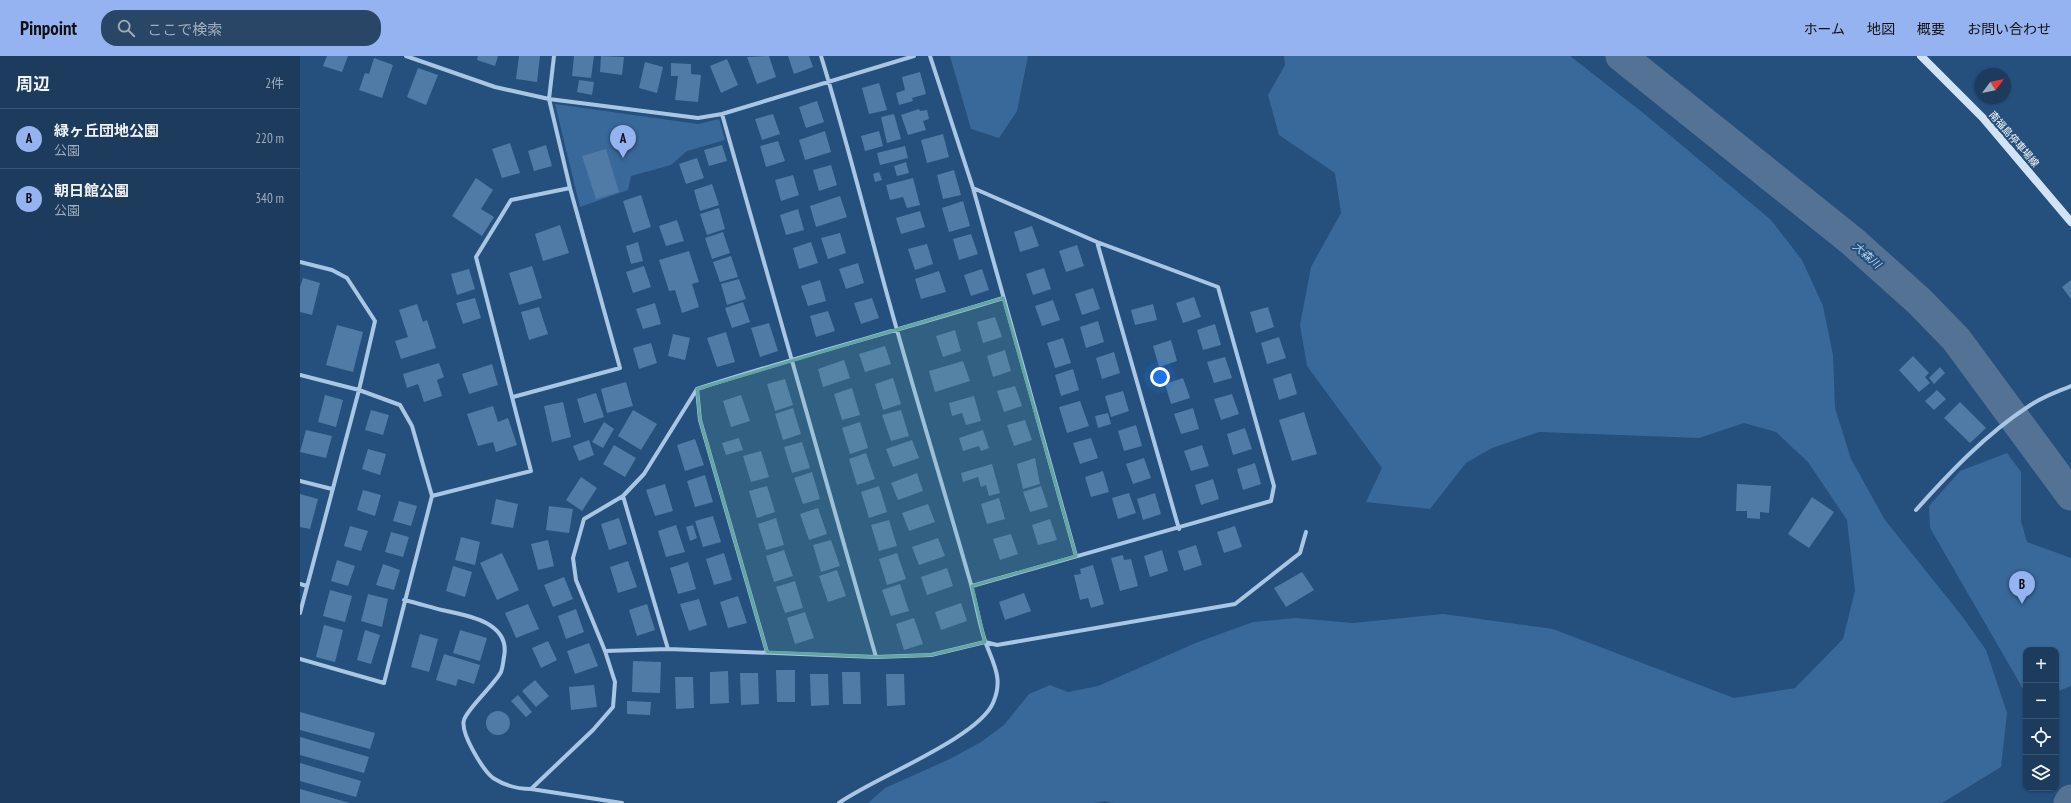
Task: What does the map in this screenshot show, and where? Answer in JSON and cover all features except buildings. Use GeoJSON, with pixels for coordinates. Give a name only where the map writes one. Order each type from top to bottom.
{"type":"FeatureCollection","features":[{"type":"Feature","properties":{"kind":"main road","name":"南福島停車場線"},"geometry":{"type":"LineString","coordinates":[[1921,56],[1983,118],[2071,222]]}},
{"type":"Feature","properties":{"kind":"street"},"geometry":{"type":"LineString","coordinates":[[406,56],[495,86],[549,99],[698,118],[722,114],[914,56]]}},
{"type":"Feature","properties":{"kind":"street"},"geometry":{"type":"LineString","coordinates":[[513,397],[620,368],[570,188],[549,99],[554,56]]}},
{"type":"Feature","properties":{"kind":"street"},"geometry":{"type":"LineString","coordinates":[[821,56],[897,331],[972,586],[986,642],[994,662],[997,677],[995,698],[985,716],[965,732],[839,803]]}},
{"type":"Feature","properties":{"kind":"street"},"geometry":{"type":"LineString","coordinates":[[930,56],[973,188],[1076,556]]}},
{"type":"Feature","properties":{"kind":"street"},"geometry":{"type":"LineString","coordinates":[[722,114],[790,359],[876,657]]}},
{"type":"Feature","properties":{"kind":"street"},"geometry":{"type":"LineString","coordinates":[[432,496],[531,471],[476,257],[511,200],[570,188]]}},
{"type":"Feature","properties":{"kind":"street"},"geometry":{"type":"LineString","coordinates":[[972,586],[1271,501],[1274,486],[1218,287],[1097,242],[973,188]]}},
{"type":"Feature","properties":{"kind":"street"},"geometry":{"type":"LineString","coordinates":[[1097,242],[1179,528]]}},
{"type":"Feature","properties":{"kind":"street"},"geometry":{"type":"LineString","coordinates":[[300,262],[332,270],[347,278],[374,321],[359,390],[300,613]]}},
{"type":"Feature","properties":{"kind":"street"},"geometry":{"type":"LineString","coordinates":[[531,789],[594,730],[613,707],[615,682],[605,650],[576,580],[573,558],[584,519],[623,496],[644,474],[697,389],[790,359],[897,331],[1003,298]]}},
{"type":"Feature","properties":{"kind":"street"},"geometry":{"type":"LineString","coordinates":[[300,375],[359,390],[400,405],[412,426],[432,496],[404,600],[384,683],[300,659]]}},
{"type":"Feature","properties":{"kind":"street"},"geometry":{"type":"LineString","coordinates":[[1916,510],[1954,468],[1997,431],[2030,405],[2071,386]]}},
{"type":"Feature","properties":{"kind":"street"},"geometry":{"type":"LineString","coordinates":[[697,389],[700,420],[767,652]]}},
{"type":"Feature","properties":{"kind":"street"},"geometry":{"type":"LineString","coordinates":[[300,481],[332,489]]}},
{"type":"Feature","properties":{"kind":"street"},"geometry":{"type":"LineString","coordinates":[[623,496],[668,649]]}},
{"type":"Feature","properties":{"kind":"street"},"geometry":{"type":"LineString","coordinates":[[605,650],[668,649],[876,657],[931,655],[986,642],[997,645],[1235,604],[1300,553],[1306,532]]}},
{"type":"Feature","properties":{"kind":"street"},"geometry":{"type":"LineString","coordinates":[[300,584],[307,586]]}},
{"type":"Feature","properties":{"kind":"street"},"geometry":{"type":"LineString","coordinates":[[404,600],[468,615],[485,622],[498,630],[503,640],[505,651],[502,670],[464,720],[464,731],[479,760],[493,778],[520,789],[531,789],[622,803]]}},
{"type":"Feature","properties":{"kind":"highlighted area"},"geometry":{"type":"Polygon","coordinates":[[[1003,298],[1076,556],[972,586],[985,642],[931,655],[876,657],[767,652],[700,420],[697,389],[1003,298]]]}},
{"type":"Feature","properties":{"kind":"shaded area"},"geometry":{"type":"Polygon","coordinates":[[[950,56],[1028,56],[1017,111],[999,138],[971,129],[950,56]]]}},
{"type":"Feature","properties":{"kind":"shaded area"},"geometry":{"type":"Polygon","coordinates":[[[1284,56],[1570,56],[1647,116],[1771,220],[1802,260],[1823,306],[1833,355],[1835,408],[1851,459],[1885,520],[1962,616],[1986,650],[2007,713],[2001,767],[1942,803],[1113,803],[1105,801],[1095,803],[868,803],[885,788],[952,758],[981,742],[1004,725],[1029,694],[1050,685],[1068,692],[1098,686],[1198,642],[1253,622],[1295,618],[1353,623],[1443,614],[1553,629],[1734,698],[1795,688],[1843,639],[1855,591],[1847,520],[1808,462],[1776,432],[1744,423],[1699,438],[1539,432],[1492,448],[1466,463],[1430,509],[1366,502],[1382,468],[1307,366],[1300,325],[1311,267],[1341,213],[1335,173],[1279,135],[1268,95],[1285,65],[1284,56]]]}},
{"type":"Feature","properties":{"kind":"shaded area"},"geometry":{"type":"Polygon","coordinates":[[[555,104],[698,124],[719,119],[725,140],[687,151],[671,165],[631,176],[628,190],[580,207],[555,104]]]}},
{"type":"Feature","properties":{"kind":"shaded area"},"geometry":{"type":"Polygon","coordinates":[[[2007,453],[2021,472],[2021,521],[2027,542],[2071,558],[2071,686],[2059,691],[2059,647],[2023,647],[2023,689],[1930,528],[1929,506],[1960,471],[2007,453]]]}},
{"type":"Feature","properties":{"kind":"waterway","name":"大森川"},"geometry":{"type":"LineString","coordinates":[[1621,56],[1852,241],[1919,301],[1956,339],[2071,495]]}},
{"type":"Feature","properties":{"kind":"place","name":"緑ヶ丘団地公園"},"geometry":{"type":"Point","coordinates":[623,158]}},
{"type":"Feature","properties":{"kind":"place","name":"朝日館公園"},"geometry":{"type":"Point","coordinates":[2022,604]}}]}
